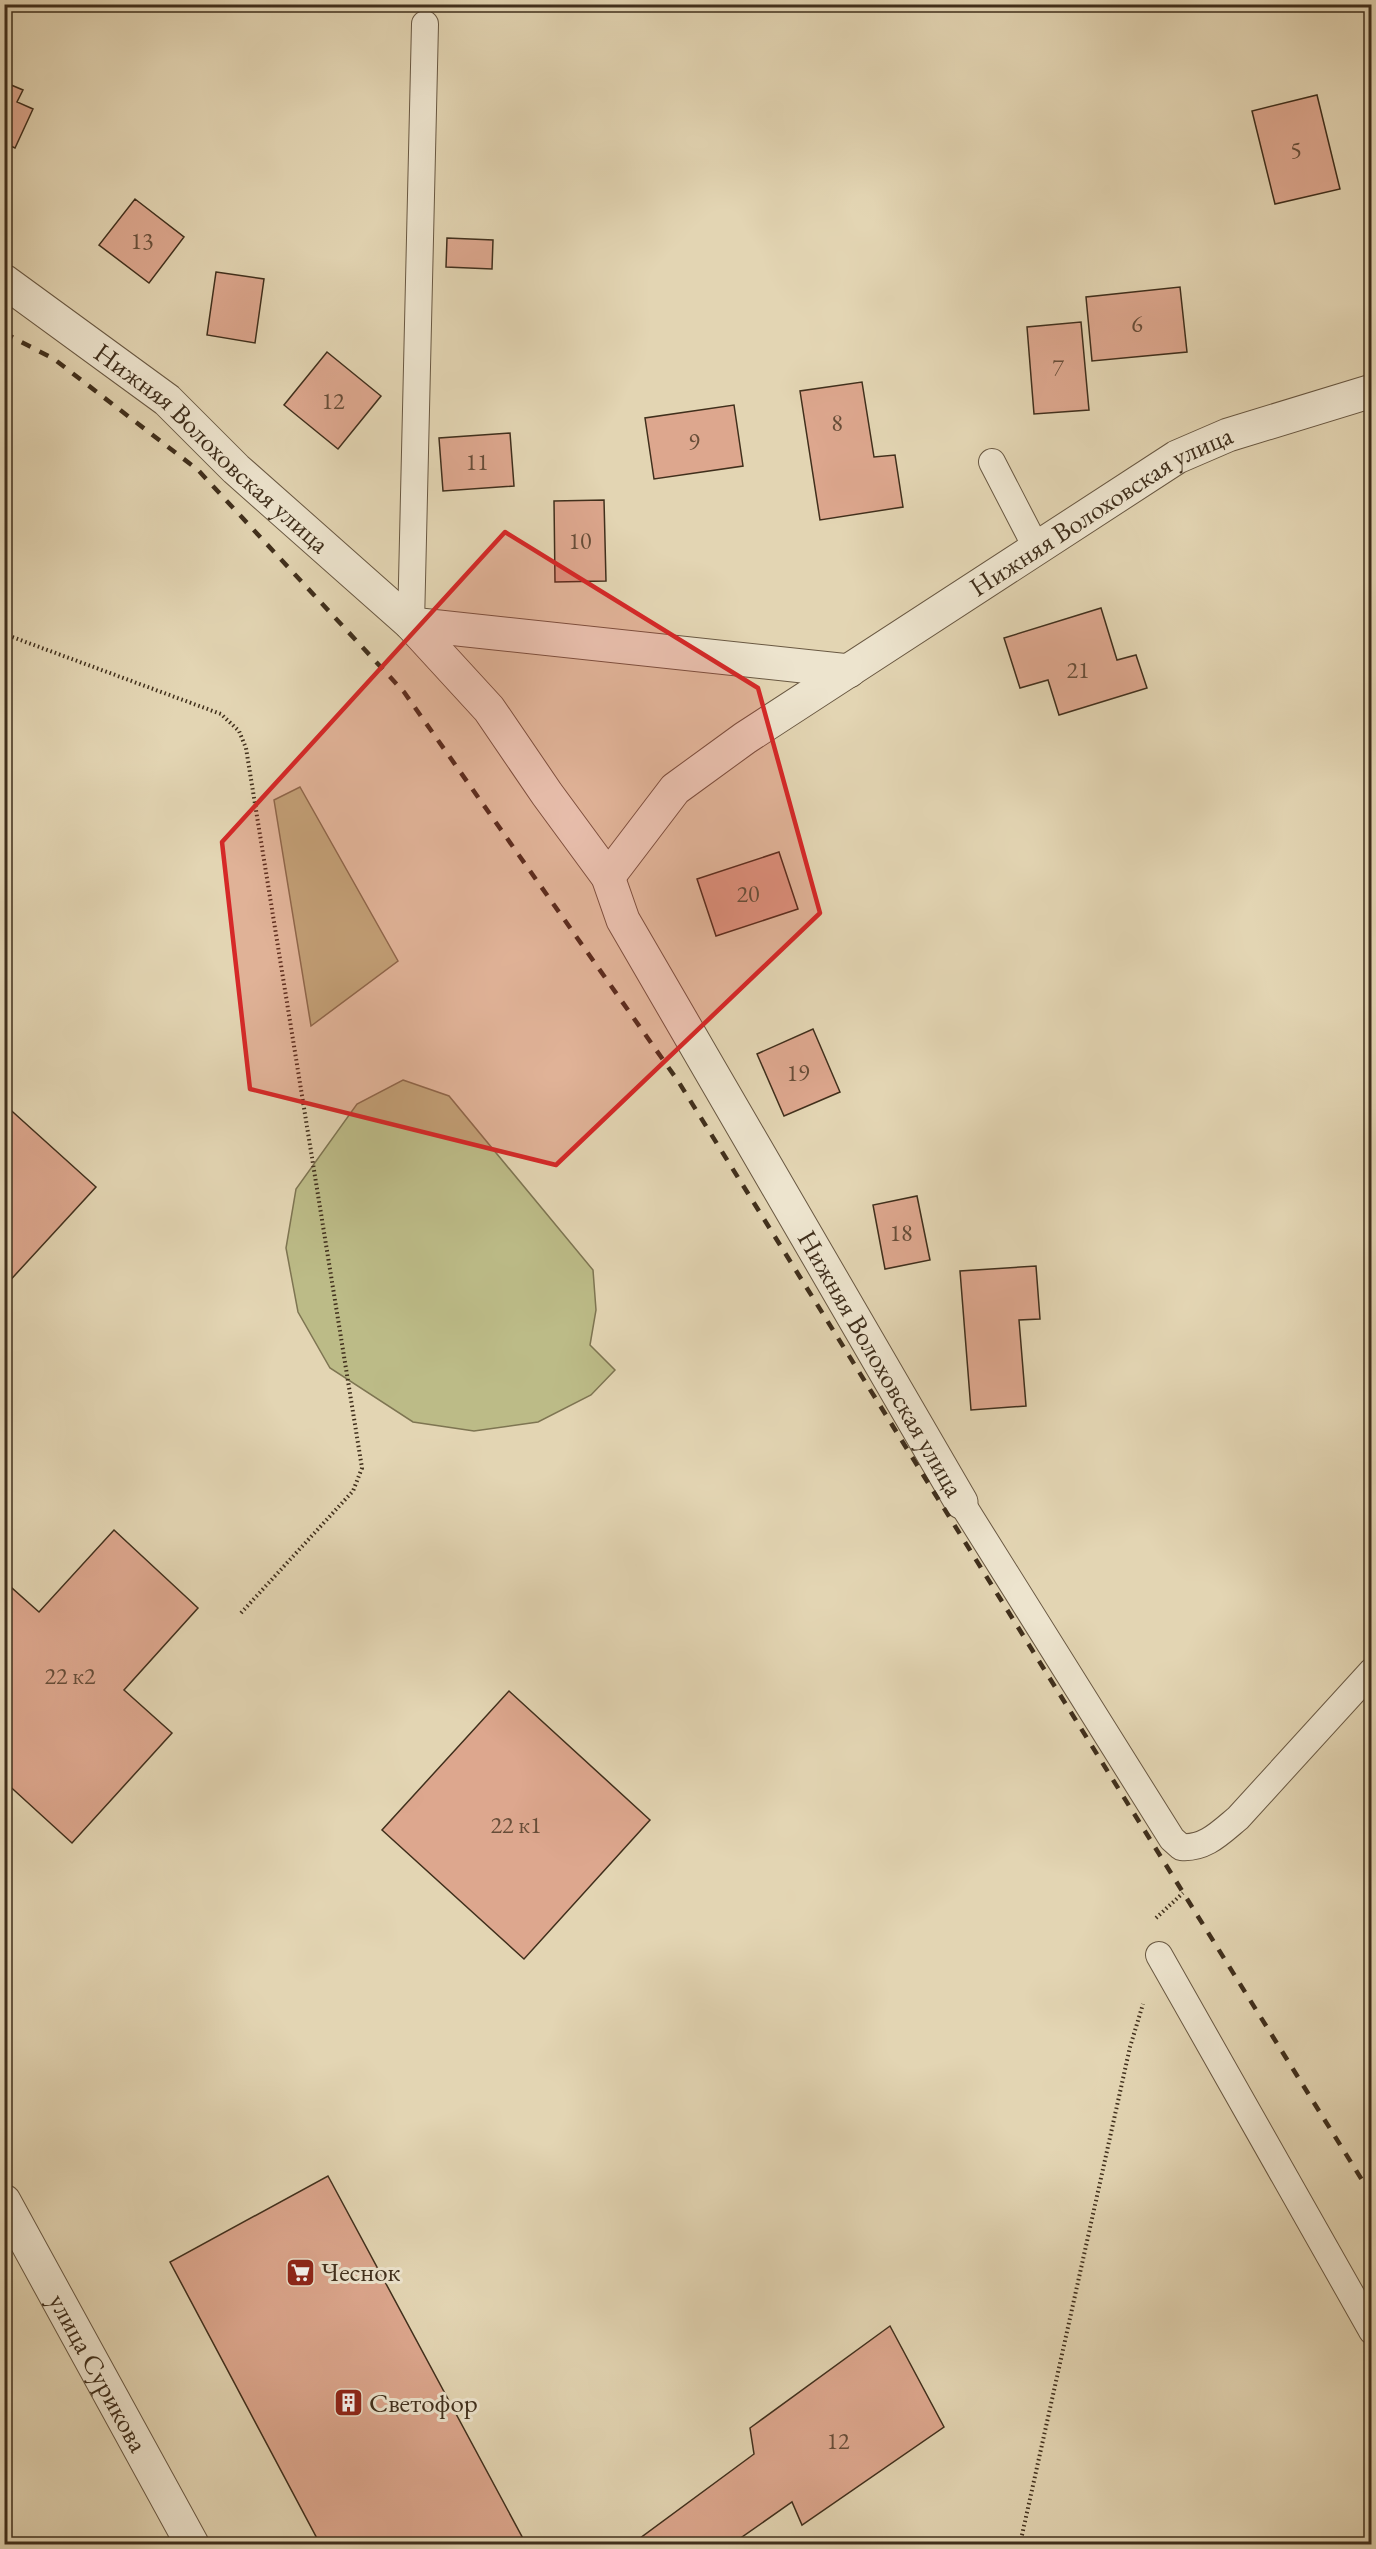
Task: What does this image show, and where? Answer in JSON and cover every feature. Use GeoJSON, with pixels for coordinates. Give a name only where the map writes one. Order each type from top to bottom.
{"type":"FeatureCollection","features":[{"type":"Feature","properties":{"kind":"street","name":"Нижняя Волоховская улица"},"geometry":{"type":"LineString","coordinates":[[4,281],[167,400],[236,469],[411,624],[489,709],[547,794],[608,877],[623,920],[961,1502]]}},
{"type":"Feature","properties":{"kind":"street","name":"Нижняя Волоховская улица"},"geometry":{"type":"LineString","coordinates":[[608,877],[675,789],[745,738],[1177,458],[1228,435],[1371,391]]}},
{"type":"Feature","properties":{"kind":"street"},"geometry":{"type":"LineString","coordinates":[[411,624],[849,671]]}},
{"type":"Feature","properties":{"kind":"street","name":"улица Сурикова"},"geometry":{"type":"LineString","coordinates":[[4,2201],[192,2544]]}},
{"type":"Feature","properties":{"kind":"lane"},"geometry":{"type":"LineString","coordinates":[[411,624],[425,24]]}},
{"type":"Feature","properties":{"kind":"lane"},"geometry":{"type":"LineString","coordinates":[[992,462],[1036,549]]}},
{"type":"Feature","properties":{"kind":"lane","name":"Нижняя Волоховская улица"},"geometry":{"type":"LineString","coordinates":[[961,1502],[1172,1839],[1181,1847],[1194,1847],[1219,1834],[1238,1818],[1371,1671]]}},
{"type":"Feature","properties":{"kind":"lane"},"geometry":{"type":"LineString","coordinates":[[1159,1955],[1371,2331]]}},
{"type":"Feature","properties":{"kind":"path"},"geometry":{"type":"LineString","coordinates":[[4,634],[222,714],[239,731],[246,748],[362,1468],[353,1491],[241,1613]]}},
{"type":"Feature","properties":{"kind":"path"},"geometry":{"type":"LineString","coordinates":[[1020,2544],[1130,2047],[1159,1955],[1148,1925],[1183,1893]]}},
{"type":"Feature","properties":{"kind":"highlighted area"},"geometry":{"type":"Polygon","coordinates":[[[505,532],[758,688],[820,913],[556,1165],[250,1089],[222,842],[505,532]]]}},
{"type":"Feature","properties":{"kind":"shaded area"},"geometry":{"type":"Polygon","coordinates":[[[300,787],[398,961],[311,1026],[274,800],[300,787]]]}},
{"type":"Feature","properties":{"kind":"shaded area"},"geometry":{"type":"Polygon","coordinates":[[[403,1080],[449,1096],[593,1270],[596,1310],[590,1345],[615,1370],[591,1395],[538,1422],[474,1431],[413,1422],[330,1368],[298,1312],[286,1248],[296,1189],[357,1104],[403,1080]]]}},
{"type":"Feature","properties":{"kind":"building"},"geometry":{"type":"Polygon","coordinates":[[[4,82],[23,90],[17,102],[33,109],[15,148],[4,143],[4,82]]]}},
{"type":"Feature","properties":{"kind":"building"},"geometry":{"type":"Polygon","coordinates":[[[1317,95],[1340,189],[1275,204],[1252,111],[1317,95]]]}},
{"type":"Feature","properties":{"kind":"building"},"geometry":{"type":"Polygon","coordinates":[[[135,199],[184,237],[149,283],[99,245],[135,199]]]}},
{"type":"Feature","properties":{"kind":"building"},"geometry":{"type":"Polygon","coordinates":[[[447,238],[493,240],[492,269],[446,267],[447,238]]]}},
{"type":"Feature","properties":{"kind":"building"},"geometry":{"type":"Polygon","coordinates":[[[216,272],[264,279],[255,343],[207,335],[216,272]]]}},
{"type":"Feature","properties":{"kind":"building"},"geometry":{"type":"Polygon","coordinates":[[[1180,287],[1187,352],[1092,361],[1086,297],[1180,287]]]}},
{"type":"Feature","properties":{"kind":"building"},"geometry":{"type":"Polygon","coordinates":[[[1081,322],[1089,410],[1034,414],[1027,327],[1081,322]]]}},
{"type":"Feature","properties":{"kind":"building"},"geometry":{"type":"Polygon","coordinates":[[[327,352],[381,396],[338,449],[284,405],[327,352]]]}},
{"type":"Feature","properties":{"kind":"building"},"geometry":{"type":"Polygon","coordinates":[[[862,382],[874,457],[895,455],[903,507],[820,520],[800,391],[862,382]]]}},
{"type":"Feature","properties":{"kind":"building"},"geometry":{"type":"Polygon","coordinates":[[[734,405],[743,466],[654,479],[645,418],[734,405]]]}},
{"type":"Feature","properties":{"kind":"building"},"geometry":{"type":"Polygon","coordinates":[[[510,433],[514,486],[443,491],[439,438],[510,433]]]}},
{"type":"Feature","properties":{"kind":"building"},"geometry":{"type":"Polygon","coordinates":[[[604,500],[606,581],[555,582],[554,501],[604,500]]]}},
{"type":"Feature","properties":{"kind":"building"},"geometry":{"type":"Polygon","coordinates":[[[1101,608],[1117,660],[1136,655],[1147,688],[1059,715],[1048,680],[1020,688],[1004,638],[1101,608]]]}},
{"type":"Feature","properties":{"kind":"building"},"geometry":{"type":"Polygon","coordinates":[[[779,852],[798,909],[716,936],[697,879],[779,852]]]}},
{"type":"Feature","properties":{"kind":"building"},"geometry":{"type":"Polygon","coordinates":[[[813,1029],[840,1092],[784,1116],[757,1054],[813,1029]]]}},
{"type":"Feature","properties":{"kind":"building"},"geometry":{"type":"Polygon","coordinates":[[[4,1104],[96,1187],[4,1287],[4,1104]]]}},
{"type":"Feature","properties":{"kind":"building"},"geometry":{"type":"Polygon","coordinates":[[[917,1196],[930,1260],[885,1269],[873,1205],[917,1196]]]}},
{"type":"Feature","properties":{"kind":"building"},"geometry":{"type":"Polygon","coordinates":[[[1036,1266],[1040,1319],[1019,1320],[1026,1406],[971,1410],[960,1271],[1036,1266]]]}},
{"type":"Feature","properties":{"kind":"building"},"geometry":{"type":"Polygon","coordinates":[[[114,1530],[198,1608],[124,1690],[172,1733],[72,1843],[4,1781],[4,1581],[39,1612],[114,1530]]]}},
{"type":"Feature","properties":{"kind":"building"},"geometry":{"type":"Polygon","coordinates":[[[509,1691],[650,1820],[524,1959],[382,1830],[509,1691]]]}},
{"type":"Feature","properties":{"kind":"building","name":"Светофор"},"geometry":{"type":"Polygon","coordinates":[[[328,2176],[526,2544],[320,2544],[170,2262],[328,2176]]]}},
{"type":"Feature","properties":{"kind":"building"},"geometry":{"type":"Polygon","coordinates":[[[890,2326],[944,2427],[802,2525],[792,2502],[732,2544],[632,2544],[754,2454],[750,2428],[890,2326]]]}},
{"type":"Feature","properties":{"kind":"railway"},"geometry":{"type":"LineString","coordinates":[[4,333],[54,359],[198,470],[404,692],[678,1081],[1372,2196]]}},
{"type":"Feature","properties":{"kind":"place","name":"Чеснок"},"geometry":{"type":"Point","coordinates":[300,2272]}},
{"type":"Feature","properties":{"kind":"place","name":"Светофор"},"geometry":{"type":"Point","coordinates":[348,2403]}}]}
